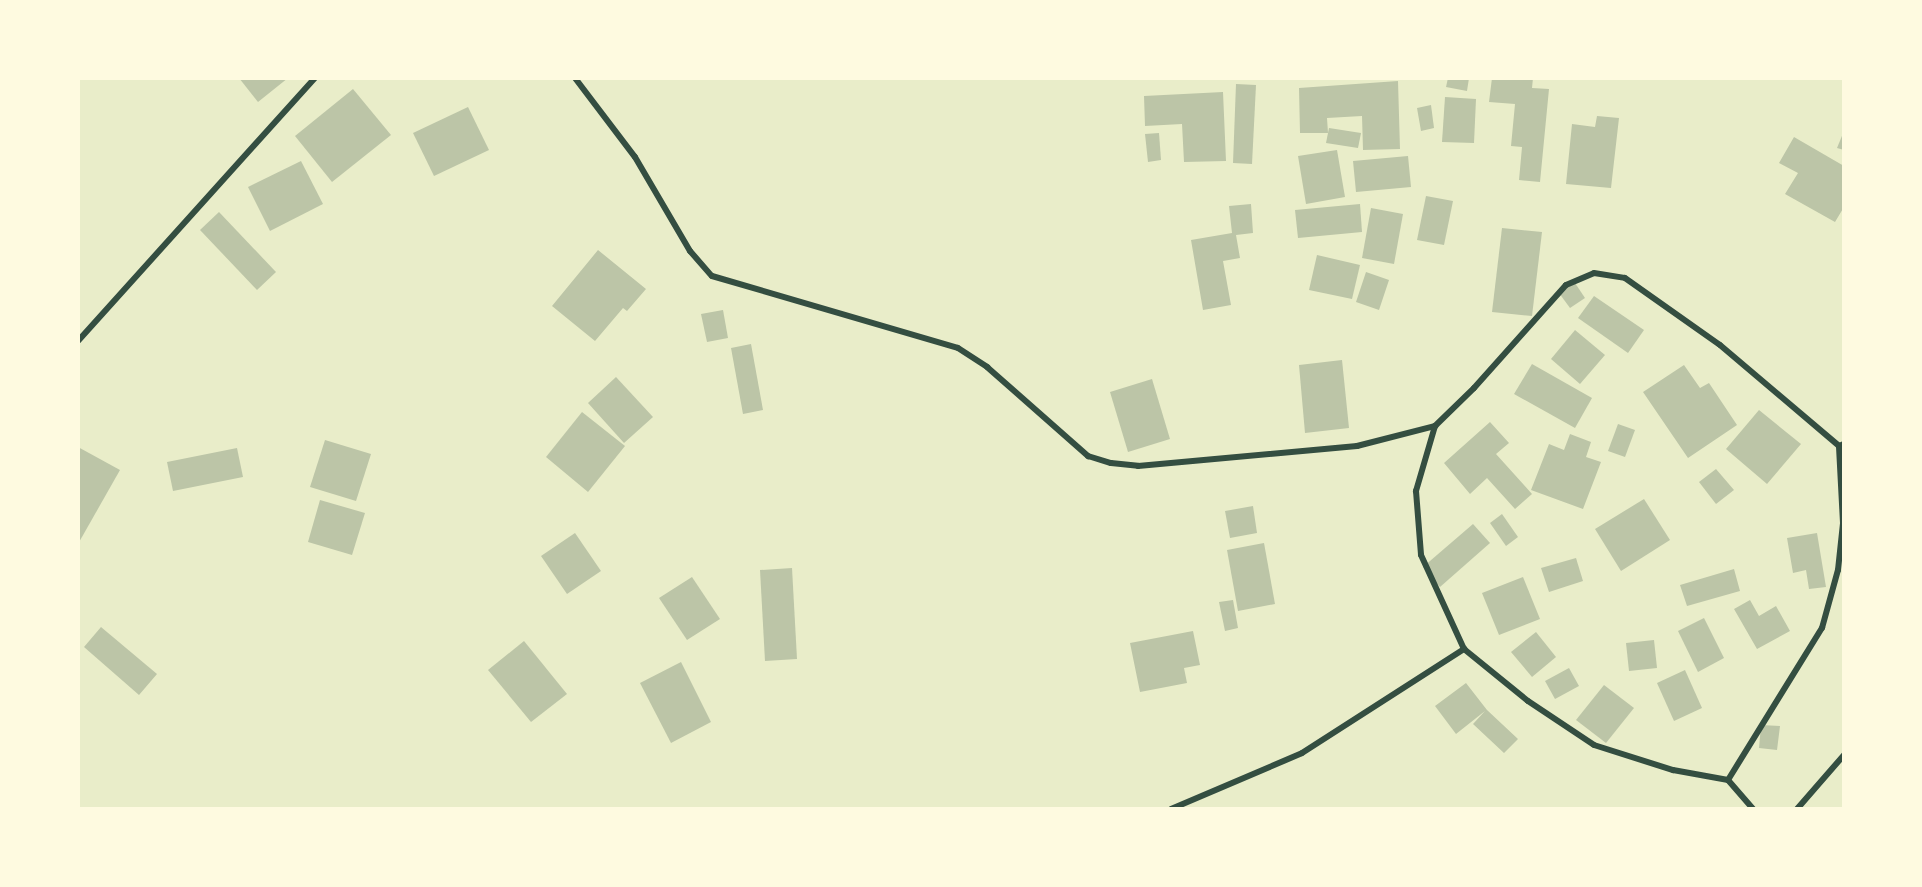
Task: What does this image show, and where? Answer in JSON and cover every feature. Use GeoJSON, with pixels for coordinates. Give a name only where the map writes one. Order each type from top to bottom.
{"type":"FeatureCollection","features":[{"type":"Feature","properties":{"kind":"street"},"geometry":{"type":"LineString","coordinates":[[78,341],[315,78]]}},
{"type":"Feature","properties":{"kind":"street"},"geometry":{"type":"LineString","coordinates":[[575,78],[635,157],[690,251],[712,276],[958,348],[987,367],[1088,456],[1138,466],[1357,446],[1435,426]]}},
{"type":"Feature","properties":{"kind":"street"},"geometry":{"type":"LineString","coordinates":[[1728,780],[1822,628],[1838,570],[1843,523],[1841,445],[1720,345],[1625,278],[1594,273],[1566,285],[1474,388],[1435,426],[1416,491],[1421,555],[1464,649],[1528,701],[1593,745],[1673,770],[1728,780],[1753,809]]}},
{"type":"Feature","properties":{"kind":"street"},"geometry":{"type":"LineString","coordinates":[[1171,809],[1302,753],[1464,649]]}},
{"type":"Feature","properties":{"kind":"street"},"geometry":{"type":"LineString","coordinates":[[1797,809],[1844,755]]}},
{"type":"Feature","properties":{"kind":"building"},"geometry":{"type":"Polygon","coordinates":[[[239,78],[288,78],[258,102],[239,78]]]}},
{"type":"Feature","properties":{"kind":"building"},"geometry":{"type":"Polygon","coordinates":[[[1448,78],[1469,78],[1467,91],[1446,87],[1448,78]]]}},
{"type":"Feature","properties":{"kind":"building"},"geometry":{"type":"Polygon","coordinates":[[[1492,78],[1533,78],[1532,88],[1549,89],[1540,182],[1519,180],[1522,147],[1511,146],[1515,104],[1489,102],[1492,78]]]}},
{"type":"Feature","properties":{"kind":"building"},"geometry":{"type":"Polygon","coordinates":[[[1398,81],[1400,149],[1363,150],[1362,116],[1327,118],[1328,133],[1300,133],[1299,88],[1398,81]]]}},
{"type":"Feature","properties":{"kind":"building"},"geometry":{"type":"Polygon","coordinates":[[[1236,84],[1256,85],[1252,164],[1233,163],[1236,84]]]}},
{"type":"Feature","properties":{"kind":"building"},"geometry":{"type":"Polygon","coordinates":[[[353,89],[391,135],[332,182],[295,136],[353,89]]]}},
{"type":"Feature","properties":{"kind":"building"},"geometry":{"type":"Polygon","coordinates":[[[1223,92],[1226,161],[1184,162],[1182,124],[1145,126],[1144,96],[1223,92]]]}},
{"type":"Feature","properties":{"kind":"building"},"geometry":{"type":"Polygon","coordinates":[[[1445,97],[1476,99],[1474,143],[1442,142],[1445,97]]]}},
{"type":"Feature","properties":{"kind":"building"},"geometry":{"type":"Polygon","coordinates":[[[1431,105],[1434,128],[1421,131],[1417,108],[1431,105]]]}},
{"type":"Feature","properties":{"kind":"building"},"geometry":{"type":"Polygon","coordinates":[[[468,107],[489,150],[434,176],[413,133],[468,107]]]}},
{"type":"Feature","properties":{"kind":"building"},"geometry":{"type":"Polygon","coordinates":[[[1597,116],[1619,118],[1611,188],[1566,184],[1572,124],[1595,127],[1597,116]]]}},
{"type":"Feature","properties":{"kind":"building"},"geometry":{"type":"Polygon","coordinates":[[[1329,128],[1361,133],[1358,148],[1326,143],[1329,128]]]}},
{"type":"Feature","properties":{"kind":"building"},"geometry":{"type":"Polygon","coordinates":[[[1844,131],[1844,150],[1837,148],[1844,131]]]}},
{"type":"Feature","properties":{"kind":"building"},"geometry":{"type":"Polygon","coordinates":[[[1159,133],[1161,160],[1148,162],[1145,134],[1159,133]]]}},
{"type":"Feature","properties":{"kind":"building"},"geometry":{"type":"Polygon","coordinates":[[[1794,137],[1844,166],[1844,207],[1835,222],[1785,194],[1798,173],[1779,163],[1794,137]]]}},
{"type":"Feature","properties":{"kind":"building"},"geometry":{"type":"Polygon","coordinates":[[[1337,150],[1345,197],[1306,204],[1298,156],[1337,150]]]}},
{"type":"Feature","properties":{"kind":"building"},"geometry":{"type":"Polygon","coordinates":[[[1408,156],[1411,187],[1356,192],[1353,161],[1408,156]]]}},
{"type":"Feature","properties":{"kind":"building"},"geometry":{"type":"Polygon","coordinates":[[[301,161],[323,204],[270,231],[248,187],[301,161]]]}},
{"type":"Feature","properties":{"kind":"building"},"geometry":{"type":"Polygon","coordinates":[[[1426,196],[1453,201],[1444,245],[1417,240],[1426,196]]]}},
{"type":"Feature","properties":{"kind":"building"},"geometry":{"type":"Polygon","coordinates":[[[1251,204],[1253,233],[1236,235],[1240,258],[1223,261],[1231,305],[1203,310],[1191,240],[1232,233],[1229,206],[1251,204]]]}},
{"type":"Feature","properties":{"kind":"building"},"geometry":{"type":"Polygon","coordinates":[[[1360,204],[1362,232],[1298,238],[1295,210],[1360,204]]]}},
{"type":"Feature","properties":{"kind":"building"},"geometry":{"type":"Polygon","coordinates":[[[1371,208],[1403,214],[1394,264],[1362,258],[1371,208]]]}},
{"type":"Feature","properties":{"kind":"building"},"geometry":{"type":"Polygon","coordinates":[[[219,212],[276,272],[257,290],[200,230],[219,212]]]}},
{"type":"Feature","properties":{"kind":"building"},"geometry":{"type":"Polygon","coordinates":[[[1502,228],[1542,232],[1532,316],[1492,312],[1502,228]]]}},
{"type":"Feature","properties":{"kind":"building"},"geometry":{"type":"Polygon","coordinates":[[[598,250],[646,289],[627,311],[623,308],[595,341],[552,306],[598,250]]]}},
{"type":"Feature","properties":{"kind":"building"},"geometry":{"type":"Polygon","coordinates":[[[1317,255],[1360,265],[1352,299],[1309,290],[1317,255]]]}},
{"type":"Feature","properties":{"kind":"building"},"geometry":{"type":"Polygon","coordinates":[[[1366,272],[1389,280],[1379,310],[1356,302],[1366,272]]]}},
{"type":"Feature","properties":{"kind":"building"},"geometry":{"type":"Polygon","coordinates":[[[1575,283],[1585,298],[1570,308],[1559,293],[1575,283]]]}},
{"type":"Feature","properties":{"kind":"building"},"geometry":{"type":"Polygon","coordinates":[[[1594,296],[1644,330],[1628,353],[1578,318],[1594,296]]]}},
{"type":"Feature","properties":{"kind":"building"},"geometry":{"type":"Polygon","coordinates":[[[723,310],[728,338],[707,342],[701,314],[723,310]]]}},
{"type":"Feature","properties":{"kind":"building"},"geometry":{"type":"Polygon","coordinates":[[[1575,330],[1605,355],[1580,384],[1551,359],[1575,330]]]}},
{"type":"Feature","properties":{"kind":"building"},"geometry":{"type":"Polygon","coordinates":[[[751,344],[763,410],[743,414],[731,348],[751,344]]]}},
{"type":"Feature","properties":{"kind":"building"},"geometry":{"type":"Polygon","coordinates":[[[1342,360],[1349,428],[1305,433],[1299,365],[1342,360]]]}},
{"type":"Feature","properties":{"kind":"building"},"geometry":{"type":"Polygon","coordinates":[[[1532,364],[1592,398],[1575,428],[1514,394],[1532,364]]]}},
{"type":"Feature","properties":{"kind":"building"},"geometry":{"type":"Polygon","coordinates":[[[1684,365],[1700,388],[1709,383],[1737,425],[1688,458],[1643,392],[1684,365]]]}},
{"type":"Feature","properties":{"kind":"building"},"geometry":{"type":"Polygon","coordinates":[[[616,377],[653,417],[624,443],[588,403],[616,377]]]}},
{"type":"Feature","properties":{"kind":"building"},"geometry":{"type":"Polygon","coordinates":[[[1152,379],[1170,439],[1128,452],[1110,392],[1152,379]]]}},
{"type":"Feature","properties":{"kind":"building"},"geometry":{"type":"Polygon","coordinates":[[[1759,410],[1801,444],[1767,484],[1726,449],[1759,410]]]}},
{"type":"Feature","properties":{"kind":"building"},"geometry":{"type":"Polygon","coordinates":[[[582,412],[625,446],[588,492],[546,457],[582,412]]]}},
{"type":"Feature","properties":{"kind":"building"},"geometry":{"type":"Polygon","coordinates":[[[1490,422],[1509,443],[1496,454],[1532,494],[1515,509],[1487,478],[1470,494],[1444,463],[1490,422]]]}},
{"type":"Feature","properties":{"kind":"building"},"geometry":{"type":"Polygon","coordinates":[[[1618,424],[1635,430],[1625,457],[1608,451],[1618,424]]]}},
{"type":"Feature","properties":{"kind":"building"},"geometry":{"type":"Polygon","coordinates":[[[1570,434],[1591,442],[1586,457],[1601,462],[1583,509],[1531,490],[1549,444],[1564,450],[1570,434]]]}},
{"type":"Feature","properties":{"kind":"building"},"geometry":{"type":"Polygon","coordinates":[[[325,440],[371,454],[356,501],[310,487],[325,440]]]}},
{"type":"Feature","properties":{"kind":"building"},"geometry":{"type":"Polygon","coordinates":[[[78,447],[120,470],[78,544],[78,447]]]}},
{"type":"Feature","properties":{"kind":"building"},"geometry":{"type":"Polygon","coordinates":[[[237,448],[243,477],[173,491],[167,462],[237,448]]]}},
{"type":"Feature","properties":{"kind":"building"},"geometry":{"type":"Polygon","coordinates":[[[1716,469],[1734,490],[1716,504],[1699,482],[1716,469]]]}},
{"type":"Feature","properties":{"kind":"building"},"geometry":{"type":"Polygon","coordinates":[[[1644,499],[1670,540],[1621,571],[1595,529],[1644,499]]]}},
{"type":"Feature","properties":{"kind":"building"},"geometry":{"type":"Polygon","coordinates":[[[320,500],[365,513],[352,555],[308,542],[320,500]]]}},
{"type":"Feature","properties":{"kind":"building"},"geometry":{"type":"Polygon","coordinates":[[[1253,506],[1257,533],[1230,538],[1225,511],[1253,506]]]}},
{"type":"Feature","properties":{"kind":"building"},"geometry":{"type":"Polygon","coordinates":[[[1502,514],[1518,537],[1506,546],[1490,523],[1502,514]]]}},
{"type":"Feature","properties":{"kind":"building"},"geometry":{"type":"Polygon","coordinates":[[[1473,524],[1490,543],[1440,587],[1423,567],[1473,524]]]}},
{"type":"Feature","properties":{"kind":"building"},"geometry":{"type":"Polygon","coordinates":[[[575,533],[601,571],[567,594],[541,556],[575,533]]]}},
{"type":"Feature","properties":{"kind":"building"},"geometry":{"type":"Polygon","coordinates":[[[1817,533],[1826,587],[1809,589],[1806,570],[1793,573],[1787,538],[1817,533]]]}},
{"type":"Feature","properties":{"kind":"building"},"geometry":{"type":"Polygon","coordinates":[[[1264,543],[1275,604],[1238,611],[1227,550],[1264,543]]]}},
{"type":"Feature","properties":{"kind":"building"},"geometry":{"type":"Polygon","coordinates":[[[1576,558],[1583,581],[1549,592],[1541,568],[1576,558]]]}},
{"type":"Feature","properties":{"kind":"building"},"geometry":{"type":"Polygon","coordinates":[[[792,568],[797,659],[765,661],[760,570],[792,568]]]}},
{"type":"Feature","properties":{"kind":"building"},"geometry":{"type":"Polygon","coordinates":[[[1734,569],[1740,591],[1687,606],[1680,585],[1734,569]]]}},
{"type":"Feature","properties":{"kind":"building"},"geometry":{"type":"Polygon","coordinates":[[[692,577],[720,619],[687,640],[659,598],[692,577]]]}},
{"type":"Feature","properties":{"kind":"building"},"geometry":{"type":"Polygon","coordinates":[[[1523,577],[1540,619],[1499,635],[1482,593],[1523,577]]]}},
{"type":"Feature","properties":{"kind":"building"},"geometry":{"type":"Polygon","coordinates":[[[1233,600],[1238,628],[1225,631],[1219,602],[1233,600]]]}},
{"type":"Feature","properties":{"kind":"building"},"geometry":{"type":"Polygon","coordinates":[[[1750,600],[1759,616],[1776,606],[1790,631],[1757,649],[1734,609],[1750,600]]]}},
{"type":"Feature","properties":{"kind":"building"},"geometry":{"type":"Polygon","coordinates":[[[1704,618],[1724,658],[1698,672],[1678,631],[1704,618]]]}},
{"type":"Feature","properties":{"kind":"building"},"geometry":{"type":"Polygon","coordinates":[[[101,627],[157,674],[139,695],[84,647],[101,627]]]}},
{"type":"Feature","properties":{"kind":"building"},"geometry":{"type":"Polygon","coordinates":[[[1193,631],[1200,665],[1184,668],[1187,683],[1140,692],[1130,643],[1193,631]]]}},
{"type":"Feature","properties":{"kind":"building"},"geometry":{"type":"Polygon","coordinates":[[[1536,632],[1556,657],[1532,677],[1511,652],[1536,632]]]}},
{"type":"Feature","properties":{"kind":"building"},"geometry":{"type":"Polygon","coordinates":[[[1654,640],[1657,668],[1629,671],[1626,643],[1654,640]]]}},
{"type":"Feature","properties":{"kind":"building"},"geometry":{"type":"Polygon","coordinates":[[[524,641],[567,694],[531,722],[488,670],[524,641]]]}},
{"type":"Feature","properties":{"kind":"building"},"geometry":{"type":"Polygon","coordinates":[[[681,662],[711,722],[671,743],[640,683],[681,662]]]}},
{"type":"Feature","properties":{"kind":"building"},"geometry":{"type":"Polygon","coordinates":[[[1569,668],[1579,686],[1555,699],[1545,681],[1569,668]]]}},
{"type":"Feature","properties":{"kind":"building"},"geometry":{"type":"Polygon","coordinates":[[[1685,670],[1702,708],[1674,721],[1657,683],[1685,670]]]}},
{"type":"Feature","properties":{"kind":"building"},"geometry":{"type":"Polygon","coordinates":[[[1466,683],[1487,710],[1518,739],[1504,753],[1473,724],[1485,711],[1456,734],[1435,706],[1466,683]]]}},
{"type":"Feature","properties":{"kind":"building"},"geometry":{"type":"Polygon","coordinates":[[[1604,685],[1634,708],[1606,743],[1576,720],[1604,685]]]}},
{"type":"Feature","properties":{"kind":"building"},"geometry":{"type":"Polygon","coordinates":[[[1761,725],[1780,726],[1777,750],[1759,748],[1761,725]]]}}]}
